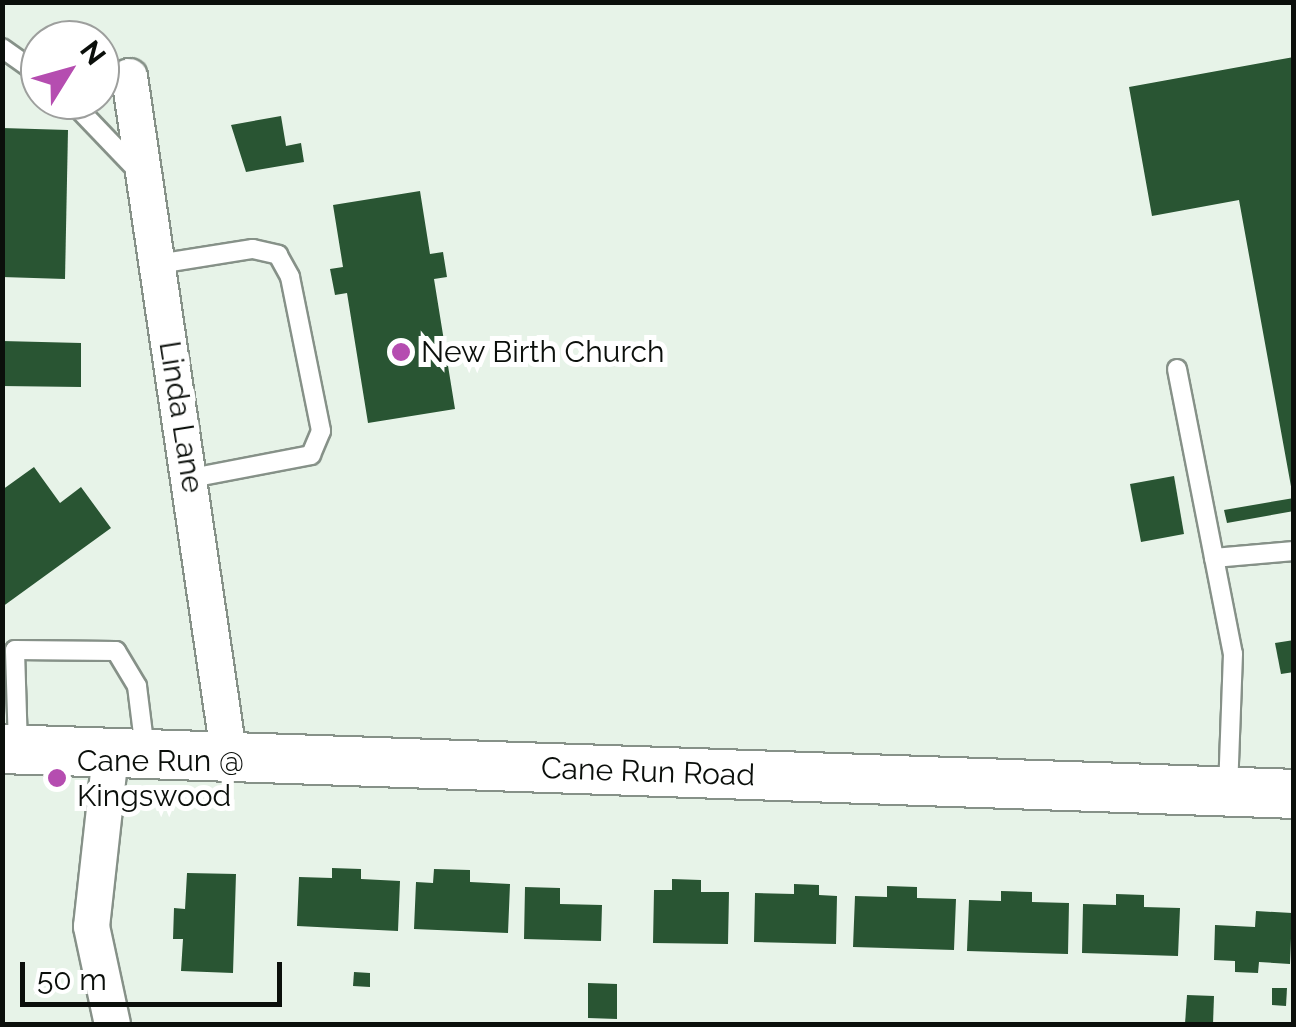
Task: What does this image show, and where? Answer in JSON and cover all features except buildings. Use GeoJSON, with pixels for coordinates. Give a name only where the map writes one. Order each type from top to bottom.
{"type":"FeatureCollection","features":[{"type":"Feature","properties":{"kind":"main road","name":"Cane Run Road"},"geometry":{"type":"LineString","coordinates":[[10,749],[1294,794]]}},
{"type":"Feature","properties":{"kind":"street","name":"Linda Lane"},"geometry":{"type":"LineString","coordinates":[[128,76],[230,759]]}},
{"type":"Feature","properties":{"kind":"street"},"geometry":{"type":"LineString","coordinates":[[112,1024],[91,926],[128,755]]}},
{"type":"Feature","properties":{"kind":"lane"},"geometry":{"type":"LineString","coordinates":[[89,120],[144,178]]}},
{"type":"Feature","properties":{"kind":"lane"},"geometry":{"type":"LineString","coordinates":[[158,264],[253,249],[278,255],[290,277],[321,431],[311,456],[191,478]]}},
{"type":"Feature","properties":{"kind":"lane"},"geometry":{"type":"LineString","coordinates":[[1178,370],[1234,654],[1228,792]]}},
{"type":"Feature","properties":{"kind":"lane"},"geometry":{"type":"LineString","coordinates":[[1214,558],[1294,551]]}},
{"type":"Feature","properties":{"kind":"lane"},"geometry":{"type":"LineString","coordinates":[[10,749],[15,650],[116,651],[136,686],[128,755]]}},
{"type":"Feature","properties":{"kind":"place","name":"New Birth Church"},"geometry":{"type":"Point","coordinates":[401,352]}},
{"type":"Feature","properties":{"kind":"place","name":"Cane Run @ Kingswood"},"geometry":{"type":"Point","coordinates":[57,778]}}]}
